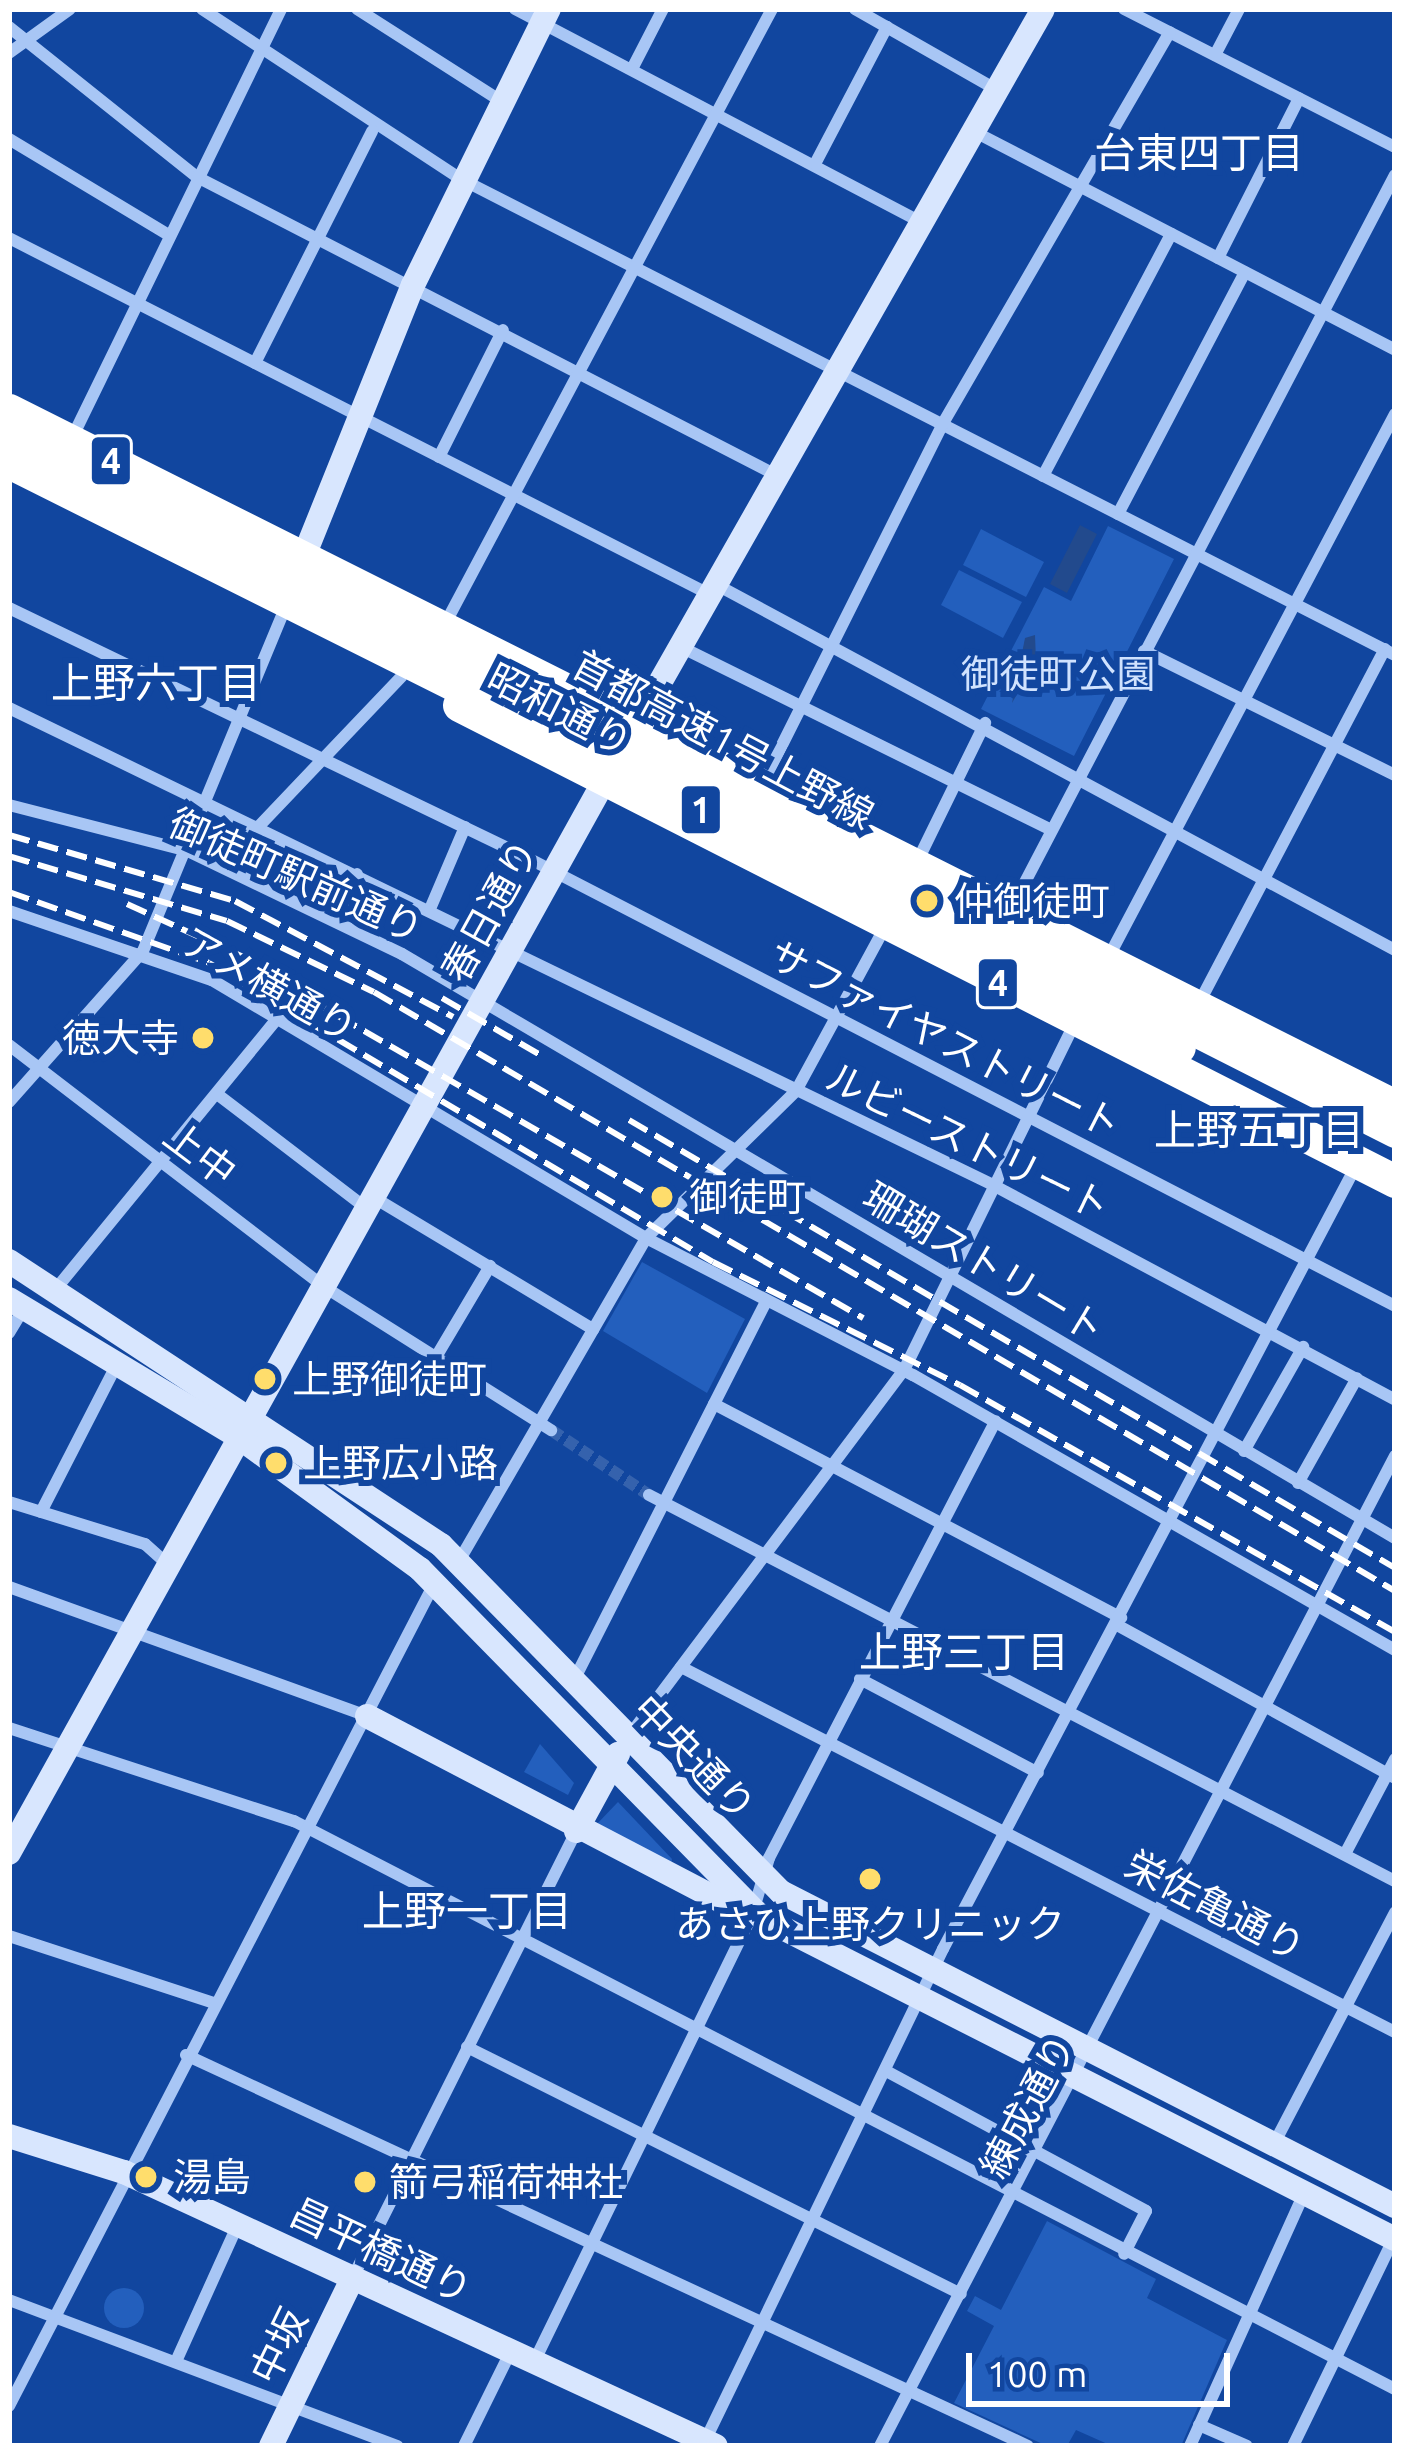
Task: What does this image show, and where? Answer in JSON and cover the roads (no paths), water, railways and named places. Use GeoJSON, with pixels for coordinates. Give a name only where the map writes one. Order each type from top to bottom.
{"type":"FeatureCollection","features":[{"type":"Feature","properties":{"kind":"highway","name":"4"},"geometry":{"type":"LineString","coordinates":[[9,410],[213,511],[305,571]]}},
{"type":"Feature","properties":{"kind":"highway","name":"首都高速1号上野線"},"geometry":{"type":"LineString","coordinates":[[9,429],[808,833],[1393,1107]]}},
{"type":"Feature","properties":{"kind":"highway"},"geometry":{"type":"LineString","coordinates":[[9,442],[442,677]]}},
{"type":"Feature","properties":{"kind":"highway","name":"首都高速1号上野線"},"geometry":{"type":"LineString","coordinates":[[9,462],[1395,1155]]}},
{"type":"Feature","properties":{"kind":"highway","name":"昭和通り"},"geometry":{"type":"LineString","coordinates":[[9,474],[886,926],[1395,1180]]}},
{"type":"Feature","properties":{"kind":"highway","name":"昭和通り"},"geometry":{"type":"LineString","coordinates":[[305,571],[444,625],[1393,1107]]}},
{"type":"Feature","properties":{"kind":"highway"},"geometry":{"type":"LineString","coordinates":[[305,571],[539,710],[808,833]]}},
{"type":"Feature","properties":{"kind":"main road","name":"春日通り"},"geometry":{"type":"LineString","coordinates":[[9,1852],[130,1625],[482,1000],[543,867],[604,780],[1043,9]]}},
{"type":"Feature","properties":{"kind":"main road"},"geometry":{"type":"LineString","coordinates":[[305,571],[413,285],[545,15]]}},
{"type":"Feature","properties":{"kind":"main road","name":"中央通り"},"geometry":{"type":"LineString","coordinates":[[9,1261],[250,1412],[459,1561],[760,1876],[1395,2206]]}},
{"type":"Feature","properties":{"kind":"main road","name":"中央通り"},"geometry":{"type":"LineString","coordinates":[[16,1304],[237,1436],[435,1582],[756,1914],[1079,2073],[1394,2238]]}},
{"type":"Feature","properties":{"kind":"main road"},"geometry":{"type":"LineString","coordinates":[[367,1716],[575,1831],[756,1914]]}},
{"type":"Feature","properties":{"kind":"main road"},"geometry":{"type":"LineString","coordinates":[[575,1831],[627,1739]]}},
{"type":"Feature","properties":{"kind":"main road","name":"昌平橋通り"},"geometry":{"type":"LineString","coordinates":[[9,2136],[124,2172],[708,2444]]}},
{"type":"Feature","properties":{"kind":"main road","name":"中坂"},"geometry":{"type":"LineString","coordinates":[[271,2446],[352,2277]]}},
{"type":"Feature","properties":{"kind":"street"},"geometry":{"type":"LineString","coordinates":[[9,53],[70,9]]}},
{"type":"Feature","properties":{"kind":"street"},"geometry":{"type":"LineString","coordinates":[[202,9],[373,131],[461,179],[1390,652],[1330,743],[1198,1006]]}},
{"type":"Feature","properties":{"kind":"street"},"geometry":{"type":"LineString","coordinates":[[71,441],[256,50],[281,9]]}},
{"type":"Feature","properties":{"kind":"street"},"geometry":{"type":"LineString","coordinates":[[357,9],[501,101]]}},
{"type":"Feature","properties":{"kind":"street"},"geometry":{"type":"LineString","coordinates":[[515,9],[545,15],[632,68],[923,224]]}},
{"type":"Feature","properties":{"kind":"street"},"geometry":{"type":"LineString","coordinates":[[632,68],[663,9]]}},
{"type":"Feature","properties":{"kind":"street"},"geometry":{"type":"LineString","coordinates":[[444,625],[772,9]]}},
{"type":"Feature","properties":{"kind":"street"},"geometry":{"type":"LineString","coordinates":[[855,9],[998,91]]}},
{"type":"Feature","properties":{"kind":"street"},"geometry":{"type":"LineString","coordinates":[[1124,9],[1395,146]]}},
{"type":"Feature","properties":{"kind":"street"},"geometry":{"type":"LineString","coordinates":[[1215,55],[1239,9]]}},
{"type":"Feature","properties":{"kind":"street"},"geometry":{"type":"LineString","coordinates":[[9,27],[197,176],[582,370],[779,477]]}},
{"type":"Feature","properties":{"kind":"street"},"geometry":{"type":"LineString","coordinates":[[815,164],[887,27]]}},
{"type":"Feature","properties":{"kind":"street"},"geometry":{"type":"LineString","coordinates":[[763,784],[943,425],[1084,189],[1170,32]]}},
{"type":"Feature","properties":{"kind":"street"},"geometry":{"type":"LineString","coordinates":[[1218,258],[1299,98]]}},
{"type":"Feature","properties":{"kind":"street"},"geometry":{"type":"LineString","coordinates":[[255,363],[373,131]]}},
{"type":"Feature","properties":{"kind":"street"},"geometry":{"type":"LineString","coordinates":[[975,132],[1395,350]]}},
{"type":"Feature","properties":{"kind":"street"},"geometry":{"type":"LineString","coordinates":[[9,139],[169,236]]}},
{"type":"Feature","properties":{"kind":"street"},"geometry":{"type":"LineString","coordinates":[[1010,910],[1395,175]]}},
{"type":"Feature","properties":{"kind":"street"},"geometry":{"type":"LineString","coordinates":[[1043,476],[1171,234]]}},
{"type":"Feature","properties":{"kind":"street"},"geometry":{"type":"LineString","coordinates":[[9,238],[514,494],[833,644],[1081,772],[1395,950]]}},
{"type":"Feature","properties":{"kind":"street"},"geometry":{"type":"LineString","coordinates":[[1118,514],[1245,272]]}},
{"type":"Feature","properties":{"kind":"street"},"geometry":{"type":"LineString","coordinates":[[440,457],[503,330]]}},
{"type":"Feature","properties":{"kind":"street"},"geometry":{"type":"LineString","coordinates":[[627,1739],[900,1375],[1075,1022],[1395,414]]}},
{"type":"Feature","properties":{"kind":"street","name":"サファイヤストリート"},"geometry":{"type":"LineString","coordinates":[[9,608],[465,827],[1395,1306]]}},
{"type":"Feature","properties":{"kind":"street"},"geometry":{"type":"LineString","coordinates":[[9,1102],[143,951],[282,615]]}},
{"type":"Feature","properties":{"kind":"street"},"geometry":{"type":"LineString","coordinates":[[681,647],[1051,830]]}},
{"type":"Feature","properties":{"kind":"street"},"geometry":{"type":"LineString","coordinates":[[1144,651],[1395,776]]}},
{"type":"Feature","properties":{"kind":"street"},"geometry":{"type":"LineString","coordinates":[[221,866],[328,761],[402,676]]}},
{"type":"Feature","properties":{"kind":"street","name":"ルビーストリート"},"geometry":{"type":"LineString","coordinates":[[9,708],[993,1185],[1270,1328],[1395,1400]]}},
{"type":"Feature","properties":{"kind":"street"},"geometry":{"type":"LineString","coordinates":[[917,862],[985,723]]}},
{"type":"Feature","properties":{"kind":"street","name":"御徒町駅前通り"},"geometry":{"type":"LineString","coordinates":[[9,805],[188,851],[335,919],[482,1000]]}},
{"type":"Feature","properties":{"kind":"street"},"geometry":{"type":"LineString","coordinates":[[430,909],[465,827]]}},
{"type":"Feature","properties":{"kind":"street"},"geometry":{"type":"LineString","coordinates":[[335,919],[357,874]]}},
{"type":"Feature","properties":{"kind":"street","name":"アメ横通り"},"geometry":{"type":"LineString","coordinates":[[9,911],[143,951],[278,1018],[646,1238],[900,1375],[996,1420],[1395,1650]]}},
{"type":"Feature","properties":{"kind":"street"},"geometry":{"type":"LineString","coordinates":[[459,1561],[545,1426],[593,1329],[646,1238],[796,1091],[886,926]]}},
{"type":"Feature","properties":{"kind":"street","name":"珊瑚ストリート"},"geometry":{"type":"LineString","coordinates":[[482,1000],[740,1147],[950,1281],[1395,1538]]}},
{"type":"Feature","properties":{"kind":"street"},"geometry":{"type":"LineString","coordinates":[[55,1290],[278,1018]]}},
{"type":"Feature","properties":{"kind":"street","name":"上中"},"geometry":{"type":"LineString","coordinates":[[9,1045],[323,1286],[545,1426]]}},
{"type":"Feature","properties":{"kind":"street"},"geometry":{"type":"LineString","coordinates":[[217,1094],[370,1203],[490,1266],[593,1329]]}},
{"type":"Feature","properties":{"kind":"street"},"geometry":{"type":"LineString","coordinates":[[708,2444],[759,2324],[1006,1834],[1358,1162]]}},
{"type":"Feature","properties":{"kind":"street"},"geometry":{"type":"LineString","coordinates":[[436,1357],[490,1266]]}},
{"type":"Feature","properties":{"kind":"street"},"geometry":{"type":"LineString","coordinates":[[572,1683],[766,1301]]}},
{"type":"Feature","properties":{"kind":"street"},"geometry":{"type":"LineString","coordinates":[[9,1333],[16,1304]]}},
{"type":"Feature","properties":{"kind":"street"},"geometry":{"type":"LineString","coordinates":[[1244,1451],[1303,1347]]}},
{"type":"Feature","properties":{"kind":"street"},"geometry":{"type":"LineString","coordinates":[[41,1512],[117,1364]]}},
{"type":"Feature","properties":{"kind":"street"},"geometry":{"type":"LineString","coordinates":[[1298,1483],[1357,1378]]}},
{"type":"Feature","properties":{"kind":"street"},"geometry":{"type":"LineString","coordinates":[[713,1404],[940,1522],[1391,1776]]}},
{"type":"Feature","properties":{"kind":"street"},"geometry":{"type":"LineString","coordinates":[[464,2446],[591,2246],[756,1914],[760,1876],[996,1420]]}},
{"type":"Feature","properties":{"kind":"street","name":"練成通り"},"geometry":{"type":"LineString","coordinates":[[880,2446],[1226,1793],[1395,1456]]}},
{"type":"Feature","properties":{"kind":"street"},"geometry":{"type":"LineString","coordinates":[[649,1495],[1395,1881]]}},
{"type":"Feature","properties":{"kind":"street"},"geometry":{"type":"LineString","coordinates":[[9,1502],[145,1544],[165,1562]]}},
{"type":"Feature","properties":{"kind":"street"},"geometry":{"type":"LineString","coordinates":[[9,2405],[124,2172],[435,1582]]}},
{"type":"Feature","properties":{"kind":"street"},"geometry":{"type":"LineString","coordinates":[[9,1587],[130,1625],[367,1716]]}},
{"type":"Feature","properties":{"kind":"street","name":"栄佐亀通り"},"geometry":{"type":"LineString","coordinates":[[681,1666],[1395,2032]]}},
{"type":"Feature","properties":{"kind":"street"},"geometry":{"type":"LineString","coordinates":[[860,1679],[1038,1773]]}},
{"type":"Feature","properties":{"kind":"street"},"geometry":{"type":"LineString","coordinates":[[9,1728],[307,1830],[519,1944],[866,2116],[1124,2254],[1395,2389]]}},
{"type":"Feature","properties":{"kind":"street"},"geometry":{"type":"LineString","coordinates":[[1345,1854],[1391,1776],[1395,1760]]}},
{"type":"Feature","properties":{"kind":"street"},"geometry":{"type":"LineString","coordinates":[[352,2277],[575,1831]]}},
{"type":"Feature","properties":{"kind":"street"},"geometry":{"type":"LineString","coordinates":[[1275,2142],[1395,1912]]}},
{"type":"Feature","properties":{"kind":"street"},"geometry":{"type":"LineString","coordinates":[[9,1936],[214,2003]]}},
{"type":"Feature","properties":{"kind":"street"},"geometry":{"type":"LineString","coordinates":[[467,2047],[961,2294]]}},
{"type":"Feature","properties":{"kind":"street"},"geometry":{"type":"LineString","coordinates":[[186,2055],[1028,2446]]}},
{"type":"Feature","properties":{"kind":"street"},"geometry":{"type":"LineString","coordinates":[[888,2072],[1146,2211],[1124,2254]]}},
{"type":"Feature","properties":{"kind":"street"},"geometry":{"type":"LineString","coordinates":[[1190,2446],[1304,2192]]}},
{"type":"Feature","properties":{"kind":"street"},"geometry":{"type":"LineString","coordinates":[[178,2357],[238,2224]]}},
{"type":"Feature","properties":{"kind":"street"},"geometry":{"type":"LineString","coordinates":[[1293,2446],[1331,2357],[1394,2238]]}},
{"type":"Feature","properties":{"kind":"street"},"geometry":{"type":"LineString","coordinates":[[9,2300],[178,2357],[398,2446]]}},
{"type":"Feature","properties":{"kind":"street"},"geometry":{"type":"LineString","coordinates":[[1199,2425],[1246,2446]]}},
{"type":"Feature","properties":{"kind":"tunnel"},"geometry":{"type":"LineString","coordinates":[[551,1430],[649,1495]]}},
{"type":"Feature","properties":{"kind":"railway"},"geometry":{"type":"LineString","coordinates":[[9,835],[235,901],[453,1017]]}},
{"type":"Feature","properties":{"kind":"railway"},"geometry":{"type":"LineString","coordinates":[[9,856],[227,921],[374,992],[1395,1591]]}},
{"type":"Feature","properties":{"kind":"railway"},"geometry":{"type":"LineString","coordinates":[[9,892],[209,963],[713,1262],[960,1385],[1395,1632]]}},
{"type":"Feature","properties":{"kind":"railway"},"geometry":{"type":"LineString","coordinates":[[127,904],[307,986]]}},
{"type":"Feature","properties":{"kind":"railway"},"geometry":{"type":"LineString","coordinates":[[286,986],[863,1318]]}},
{"type":"Feature","properties":{"kind":"railway"},"geometry":{"type":"LineString","coordinates":[[442,998],[542,1056]]}},
{"type":"Feature","properties":{"kind":"railway"},"geometry":{"type":"LineString","coordinates":[[629,1120],[1395,1568]]}},
{"type":"Feature","properties":{"kind":"place","name":"仲御徒町"},"geometry":{"type":"Point","coordinates":[927,901]}},
{"type":"Feature","properties":{"kind":"place","name":"徳大寺"},"geometry":{"type":"Point","coordinates":[203,1038]}},
{"type":"Feature","properties":{"kind":"place","name":"御徒町"},"geometry":{"type":"Point","coordinates":[662,1197]}},
{"type":"Feature","properties":{"kind":"place","name":"上野御徒町"},"geometry":{"type":"Point","coordinates":[265,1379]}},
{"type":"Feature","properties":{"kind":"place","name":"上野広小路"},"geometry":{"type":"Point","coordinates":[276,1463]}},
{"type":"Feature","properties":{"kind":"place","name":"あさひ上野クリニック"},"geometry":{"type":"Point","coordinates":[870,1879]}},
{"type":"Feature","properties":{"kind":"place","name":"湯島"},"geometry":{"type":"Point","coordinates":[146,2177]}},
{"type":"Feature","properties":{"kind":"place","name":"箭弓稲荷神社"},"geometry":{"type":"Point","coordinates":[365,2182]}},
{"type":"Feature","properties":{"kind":"district","name":"台東四丁目"},"geometry":{"type":"Point","coordinates":[1199,153]}},
{"type":"Feature","properties":{"kind":"district","name":"上野六丁目"},"geometry":{"type":"Point","coordinates":[156,683]}},
{"type":"Feature","properties":{"kind":"district","name":"上野五丁目"},"geometry":{"type":"Point","coordinates":[1259,1130]}},
{"type":"Feature","properties":{"kind":"district","name":"上野三丁目"},"geometry":{"type":"Point","coordinates":[964,1652]}},
{"type":"Feature","properties":{"kind":"district","name":"上野一丁目"},"geometry":{"type":"Point","coordinates":[467,1911]}},
{"type":"Feature","properties":{"kind":"park label","name":"御徒町公園"},"geometry":{"type":"Point","coordinates":[1058,674]}}]}
